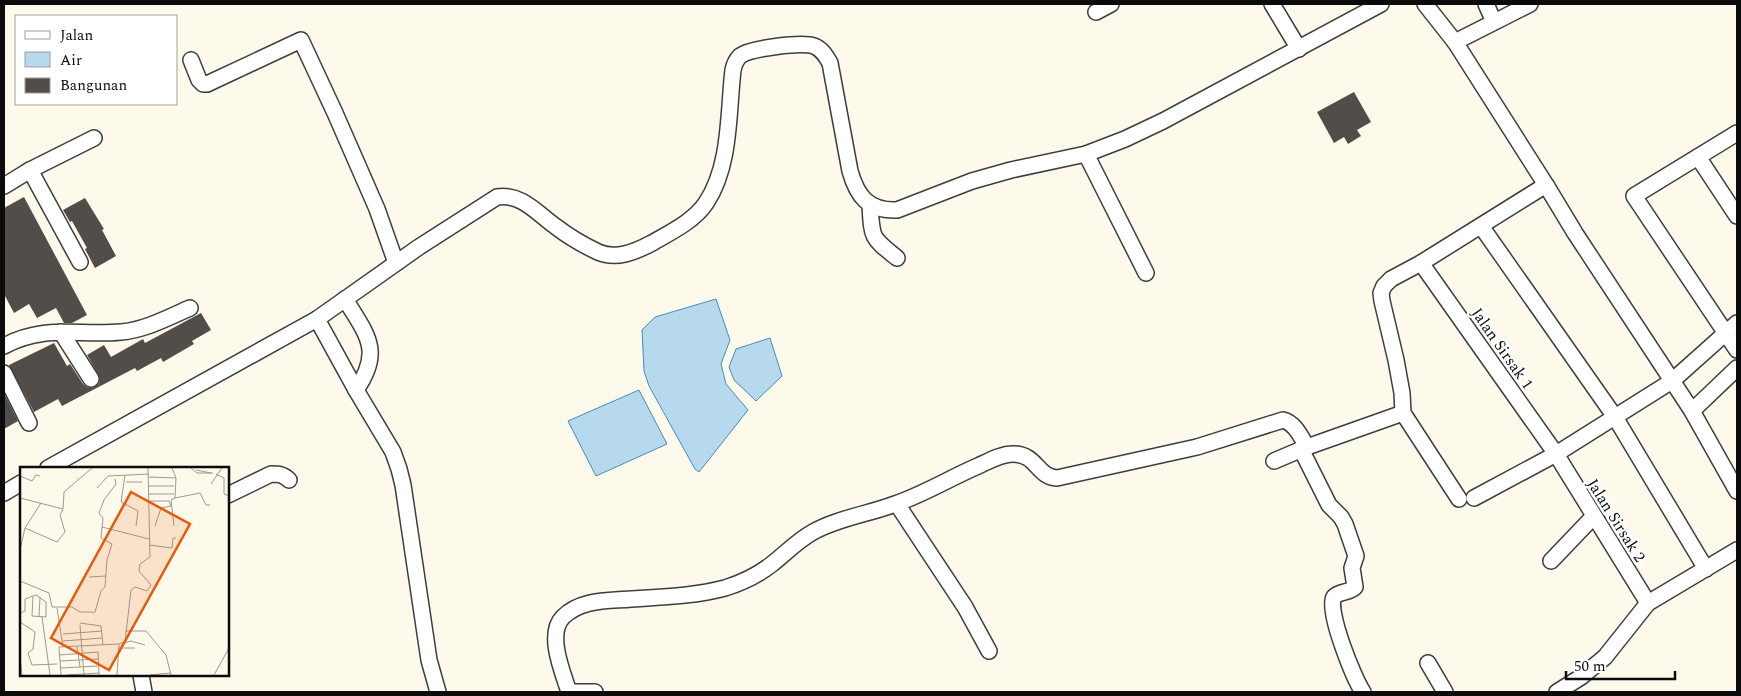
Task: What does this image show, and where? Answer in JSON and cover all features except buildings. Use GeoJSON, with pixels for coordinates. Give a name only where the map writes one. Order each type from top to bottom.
{"type":"FeatureCollection","features":[{"type":"Feature","properties":{"kind":"street"},"geometry":{"type":"LineString","coordinates":[[1096,12],[1111,4]]}},
{"type":"Feature","properties":{"kind":"street"},"geometry":{"type":"LineString","coordinates":[[1272,4],[1300,49]]}},
{"type":"Feature","properties":{"kind":"street"},"geometry":{"type":"LineString","coordinates":[[50,467],[316,320],[396,263],[497,197],[505,196],[522,201],[556,227],[600,253],[612,256],[627,254],[642,248],[679,228],[706,204],[715,187],[722,168],[728,134],[735,62],[741,55],[751,51],[802,44],[815,46],[824,52],[830,63],[850,171],[857,190],[870,205],[887,211],[896,210],[972,181],[1011,170],[1086,154],[1163,121],[1381,4]]}},
{"type":"Feature","properties":{"kind":"street"},"geometry":{"type":"LineString","coordinates":[[1425,4],[1455,42],[1575,233],[1692,411],[1737,491]]}},
{"type":"Feature","properties":{"kind":"street"},"geometry":{"type":"LineString","coordinates":[[1486,4],[1494,22]]}},
{"type":"Feature","properties":{"kind":"street"},"geometry":{"type":"LineString","coordinates":[[1455,42],[1530,4]]}},
{"type":"Feature","properties":{"kind":"street"},"geometry":{"type":"LineString","coordinates":[[191,60],[199,80],[206,84],[301,40],[377,209],[396,263]]}},
{"type":"Feature","properties":{"kind":"street"},"geometry":{"type":"LineString","coordinates":[[1737,133],[1634,196],[1731,328],[1737,350]]}},
{"type":"Feature","properties":{"kind":"street"},"geometry":{"type":"LineString","coordinates":[[4,186],[30,170],[94,138]]}},
{"type":"Feature","properties":{"kind":"street"},"geometry":{"type":"LineString","coordinates":[[1086,154],[1146,273]]}},
{"type":"Feature","properties":{"kind":"street"},"geometry":{"type":"LineString","coordinates":[[1698,157],[1737,216]]}},
{"type":"Feature","properties":{"kind":"street"},"geometry":{"type":"LineString","coordinates":[[30,170],[80,262]]}},
{"type":"Feature","properties":{"kind":"street"},"geometry":{"type":"LineString","coordinates":[[1546,185],[1421,263],[1391,279],[1384,286],[1381,293],[1402,392],[1403,413],[1467,499],[1556,454],[1615,417],[1672,380],[1731,328]]}},
{"type":"Feature","properties":{"kind":"street"},"geometry":{"type":"LineString","coordinates":[[870,205],[871,231],[874,237],[898,258]]}},
{"type":"Feature","properties":{"kind":"street"},"geometry":{"type":"LineString","coordinates":[[1481,226],[1615,417],[1706,569]]}},
{"type":"Feature","properties":{"kind":"street","name":"Jalan Sirsak 1"},"geometry":{"type":"LineString","coordinates":[[1421,263],[1556,454]]}},
{"type":"Feature","properties":{"kind":"street"},"geometry":{"type":"LineString","coordinates":[[346,299],[364,331],[371,350],[371,361],[366,376],[356,390]]}},
{"type":"Feature","properties":{"kind":"street"},"geometry":{"type":"LineString","coordinates":[[4,346],[27,336],[43,332],[120,332],[138,329],[190,308]]}},
{"type":"Feature","properties":{"kind":"street"},"geometry":{"type":"LineString","coordinates":[[316,320],[393,452],[399,469],[429,660],[438,692]]}},
{"type":"Feature","properties":{"kind":"street"},"geometry":{"type":"LineString","coordinates":[[62,332],[91,379]]}},
{"type":"Feature","properties":{"kind":"street"},"geometry":{"type":"LineString","coordinates":[[1692,411],[1737,368]]}},
{"type":"Feature","properties":{"kind":"street"},"geometry":{"type":"LineString","coordinates":[[4,373],[29,423]]}},
{"type":"Feature","properties":{"kind":"street"},"geometry":{"type":"LineString","coordinates":[[1274,460],[1403,413]]}},
{"type":"Feature","properties":{"kind":"street"},"geometry":{"type":"LineString","coordinates":[[595,692],[569,692],[556,648],[556,632],[561,618],[572,609],[601,601],[724,588],[747,580],[763,570],[791,546],[814,532],[841,521],[897,504],[1003,455],[1023,455],[1031,459],[1046,475],[1051,478],[1057,478],[1197,447],[1283,420],[1293,425],[1329,505],[1343,521],[1356,556],[1352,568],[1355,587],[1351,591],[1337,595],[1333,604],[1336,625],[1346,658],[1363,692]]}},
{"type":"Feature","properties":{"kind":"street","name":"Jalan Sirsak 2"},"geometry":{"type":"LineString","coordinates":[[1556,454],[1648,603]]}},
{"type":"Feature","properties":{"kind":"street"},"geometry":{"type":"LineString","coordinates":[[229,495],[271,474],[284,476],[288,480]]}},
{"type":"Feature","properties":{"kind":"street"},"geometry":{"type":"LineString","coordinates":[[4,493],[20,484]]}},
{"type":"Feature","properties":{"kind":"street"},"geometry":{"type":"LineString","coordinates":[[897,504],[965,607],[990,651]]}},
{"type":"Feature","properties":{"kind":"street"},"geometry":{"type":"LineString","coordinates":[[1550,561],[1594,516]]}},
{"type":"Feature","properties":{"kind":"street"},"geometry":{"type":"LineString","coordinates":[[1557,692],[1581,678],[1605,657],[1648,603],[1737,550]]}},
{"type":"Feature","properties":{"kind":"street"},"geometry":{"type":"LineString","coordinates":[[1428,663],[1445,692]]}},
{"type":"Feature","properties":{"kind":"street"},"geometry":{"type":"LineString","coordinates":[[141,676],[144,692]]}},
{"type":"Feature","properties":{"kind":"water"},"geometry":{"type":"Polygon","coordinates":[[[716,299],[730,340],[721,364],[726,384],[748,410],[699,472],[695,469],[649,386],[644,371],[642,330],[655,317],[716,299]]]}},
{"type":"Feature","properties":{"kind":"water"},"geometry":{"type":"Polygon","coordinates":[[[770,338],[782,376],[756,401],[734,380],[729,367],[736,349],[770,338]]]}},
{"type":"Feature","properties":{"kind":"water"},"geometry":{"type":"Polygon","coordinates":[[[639,390],[667,444],[596,476],[568,421],[639,390]]]}}]}
